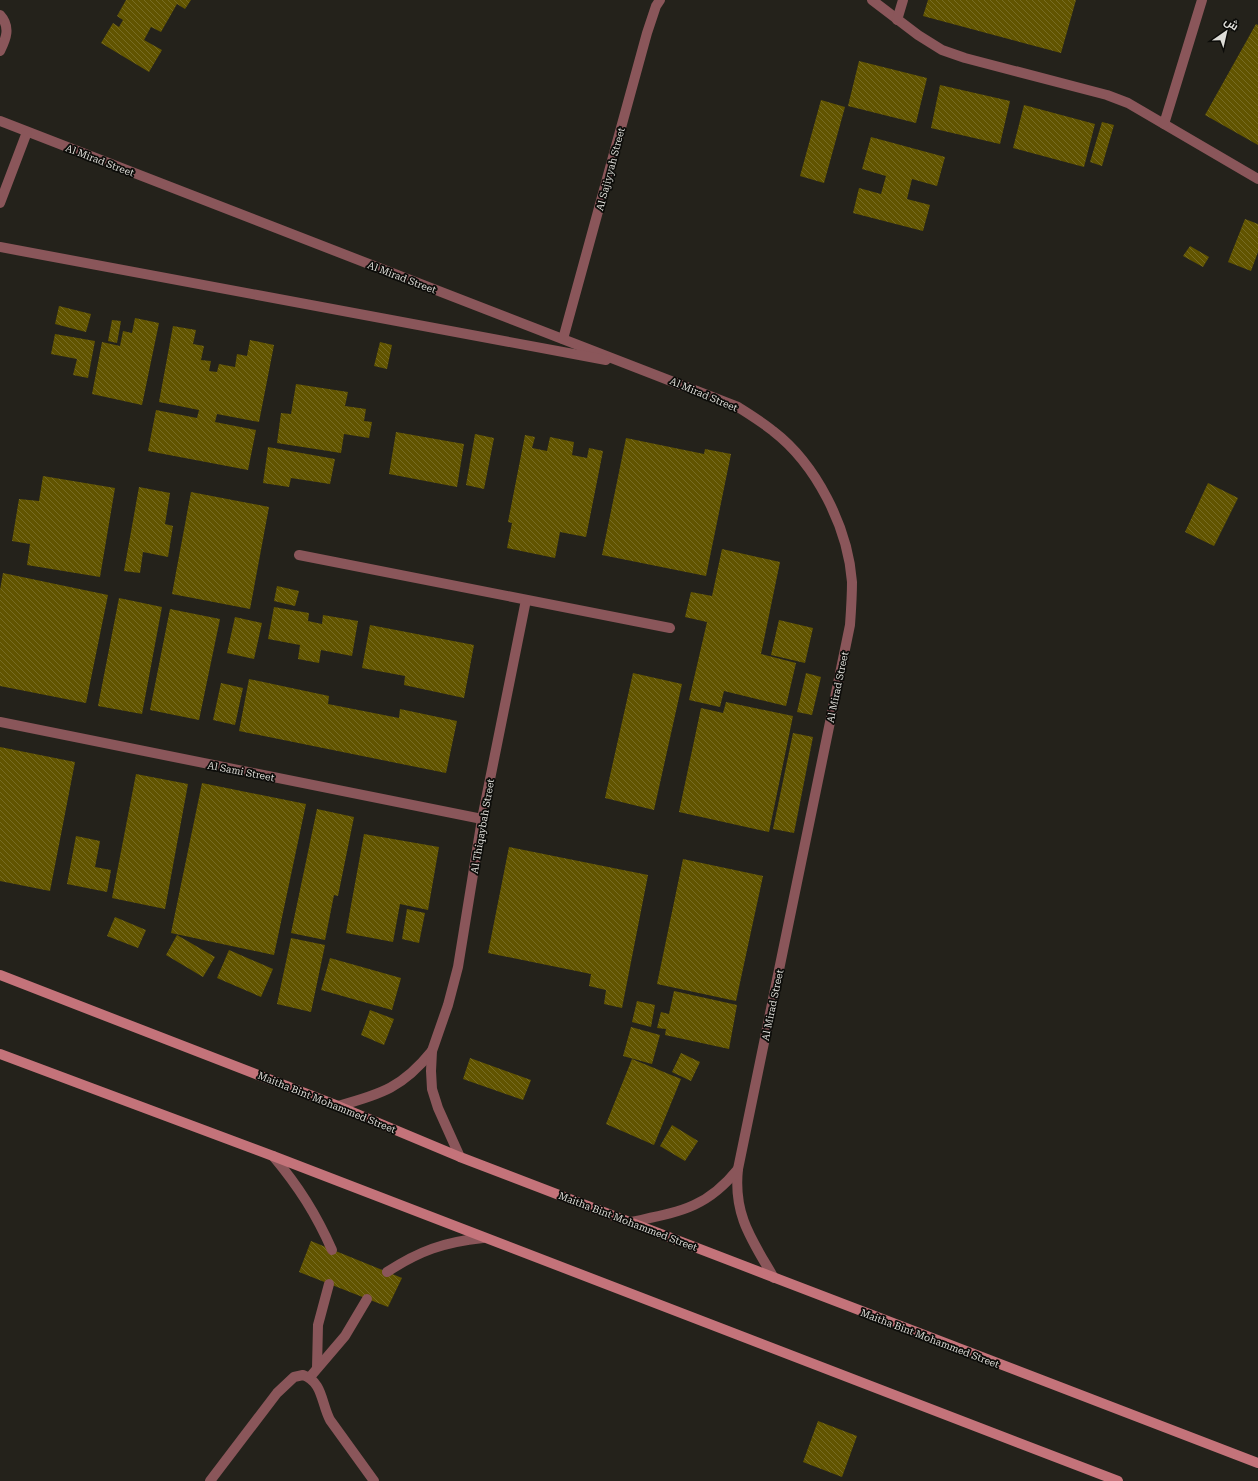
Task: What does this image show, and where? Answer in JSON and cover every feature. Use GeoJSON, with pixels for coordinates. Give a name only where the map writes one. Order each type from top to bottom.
{"type":"FeatureCollection","features":[{"type":"Feature","properties":{"kind":"main road","name":"Maitha Bint Mohammed Street"},"geometry":{"type":"LineString","coordinates":[[0,975],[338,1106],[460,1157],[1258,1463]]}},
{"type":"Feature","properties":{"kind":"main road"},"geometry":{"type":"LineString","coordinates":[[0,1054],[273,1156],[1118,1481]]}},
{"type":"Feature","properties":{"kind":"street","name":"Al Sajiyyah Street"},"geometry":{"type":"LineString","coordinates":[[563,339],[647,33],[656,6],[660,0]]}},
{"type":"Feature","properties":{"kind":"street"},"geometry":{"type":"LineString","coordinates":[[872,0],[897,20],[942,50],[965,58],[1107,95],[1128,103],[1258,179]]}},
{"type":"Feature","properties":{"kind":"street"},"geometry":{"type":"LineString","coordinates":[[897,20],[903,0]]}},
{"type":"Feature","properties":{"kind":"street"},"geometry":{"type":"LineString","coordinates":[[1164,124],[1202,0]]}},
{"type":"Feature","properties":{"kind":"street"},"geometry":{"type":"LineString","coordinates":[[0,15],[7,26],[6,38],[0,51]]}},
{"type":"Feature","properties":{"kind":"street","name":"Al Mirad Street"},"geometry":{"type":"LineString","coordinates":[[0,122],[738,406],[774,431],[804,462],[828,498],[844,539],[852,582],[850,625],[738,1169],[736,1189],[746,1229],[774,1278]]}},
{"type":"Feature","properties":{"kind":"street"},"geometry":{"type":"LineString","coordinates":[[0,203],[27,132]]}},
{"type":"Feature","properties":{"kind":"street"},"geometry":{"type":"LineString","coordinates":[[0,247],[631,365]]}},
{"type":"Feature","properties":{"kind":"street"},"geometry":{"type":"LineString","coordinates":[[299,555],[670,628]]}},
{"type":"Feature","properties":{"kind":"street","name":"Al Thiqaybah Street"},"geometry":{"type":"LineString","coordinates":[[460,1157],[434,1096],[431,1071],[432,1051],[448,1005],[458,967],[482,820],[526,600]]}},
{"type":"Feature","properties":{"kind":"street","name":"Al Sami Street"},"geometry":{"type":"LineString","coordinates":[[0,722],[482,820]]}},
{"type":"Feature","properties":{"kind":"street","name":"Al Thiqaybah Street"},"geometry":{"type":"LineString","coordinates":[[338,1106],[374,1096],[391,1089],[407,1079],[432,1051]]}},
{"type":"Feature","properties":{"kind":"street"},"geometry":{"type":"LineString","coordinates":[[273,1156],[295,1182],[310,1203],[332,1250]]}},
{"type":"Feature","properties":{"kind":"street"},"geometry":{"type":"LineString","coordinates":[[631,1222],[672,1214],[702,1202],[716,1193],[738,1169]]}},
{"type":"Feature","properties":{"kind":"street"},"geometry":{"type":"LineString","coordinates":[[387,1272],[407,1259],[429,1248],[453,1241],[483,1238]]}},
{"type":"Feature","properties":{"kind":"street"},"geometry":{"type":"LineString","coordinates":[[316,1368],[318,1325],[329,1284]]}},
{"type":"Feature","properties":{"kind":"street"},"geometry":{"type":"LineString","coordinates":[[310,1377],[316,1368],[345,1336],[367,1299]]}},
{"type":"Feature","properties":{"kind":"street"},"geometry":{"type":"LineString","coordinates":[[210,1481],[285,1384],[294,1377],[303,1375],[310,1377],[319,1388],[325,1411],[330,1420],[374,1481]]}},
{"type":"Feature","properties":{"kind":"building"},"geometry":{"type":"Polygon","coordinates":[[[126,0],[191,0],[185,9],[177,4],[161,32],[151,27],[144,40],[162,50],[149,72],[101,43],[113,23],[119,27],[123,20],[117,16],[126,0]]]}},
{"type":"Feature","properties":{"kind":"building"},"geometry":{"type":"Polygon","coordinates":[[[928,0],[1076,0],[1061,53],[923,16],[928,0]]]}},
{"type":"Feature","properties":{"kind":"building"},"geometry":{"type":"Polygon","coordinates":[[[1256,24],[1258,25],[1258,145],[1205,115],[1256,24]]]}},
{"type":"Feature","properties":{"kind":"building"},"geometry":{"type":"Polygon","coordinates":[[[859,61],[927,78],[916,123],[848,106],[859,61]]]}},
{"type":"Feature","properties":{"kind":"building"},"geometry":{"type":"Polygon","coordinates":[[[940,85],[1010,101],[1000,144],[931,128],[940,85]]]}},
{"type":"Feature","properties":{"kind":"building"},"geometry":{"type":"Polygon","coordinates":[[[821,100],[845,107],[824,183],[800,176],[821,100]]]}},
{"type":"Feature","properties":{"kind":"building"},"geometry":{"type":"Polygon","coordinates":[[[1024,105],[1095,124],[1084,167],[1013,148],[1024,105]]]}},
{"type":"Feature","properties":{"kind":"building"},"geometry":{"type":"Polygon","coordinates":[[[1102,122],[1114,125],[1102,166],[1090,162],[1102,122]]]}},
{"type":"Feature","properties":{"kind":"building"},"geometry":{"type":"Polygon","coordinates":[[[871,137],[945,157],[937,186],[912,179],[907,199],[930,205],[923,231],[853,213],[859,188],[881,194],[886,176],[862,169],[871,137]]]}},
{"type":"Feature","properties":{"kind":"building"},"geometry":{"type":"Polygon","coordinates":[[[1245,219],[1258,224],[1258,252],[1251,271],[1228,262],[1245,219]]]}},
{"type":"Feature","properties":{"kind":"building"},"geometry":{"type":"Polygon","coordinates":[[[1190,246],[1209,257],[1203,267],[1183,256],[1190,246]]]}},
{"type":"Feature","properties":{"kind":"building"},"geometry":{"type":"Polygon","coordinates":[[[59,306],[91,314],[86,332],[55,324],[59,306]]]}},
{"type":"Feature","properties":{"kind":"building"},"geometry":{"type":"Polygon","coordinates":[[[135,318],[159,323],[142,405],[92,394],[102,342],[120,346],[123,331],[132,333],[135,318]]]}},
{"type":"Feature","properties":{"kind":"building"},"geometry":{"type":"Polygon","coordinates":[[[112,320],[121,321],[117,343],[108,341],[112,320]]]}},
{"type":"Feature","properties":{"kind":"building"},"geometry":{"type":"Polygon","coordinates":[[[173,326],[196,330],[193,344],[204,346],[201,360],[211,361],[209,371],[217,372],[219,364],[235,367],[237,354],[247,356],[250,340],[274,345],[259,422],[217,414],[215,422],[256,430],[248,470],[148,451],[156,410],[197,418],[199,410],[159,402],[173,326]]]}},
{"type":"Feature","properties":{"kind":"building"},"geometry":{"type":"Polygon","coordinates":[[[55,334],[95,341],[88,378],[73,375],[77,359],[51,354],[55,334]]]}},
{"type":"Feature","properties":{"kind":"building"},"geometry":{"type":"Polygon","coordinates":[[[380,342],[392,345],[387,369],[374,366],[380,342]]]}},
{"type":"Feature","properties":{"kind":"building"},"geometry":{"type":"Polygon","coordinates":[[[296,384],[348,392],[345,406],[366,409],[364,421],[372,422],[369,438],[344,434],[341,453],[277,443],[281,413],[291,414],[296,384]]]}},
{"type":"Feature","properties":{"kind":"building"},"geometry":{"type":"Polygon","coordinates":[[[396,432],[464,444],[457,487],[389,474],[396,432]]]}},
{"type":"Feature","properties":{"kind":"building"},"geometry":{"type":"Polygon","coordinates":[[[475,434],[494,438],[484,489],[466,485],[475,434]]]}},
{"type":"Feature","properties":{"kind":"building"},"geometry":{"type":"Polygon","coordinates":[[[525,435],[535,437],[532,448],[547,451],[550,437],[574,442],[572,455],[587,458],[589,448],[603,451],[586,537],[560,532],[555,558],[507,548],[512,523],[508,522],[525,435]]]}},
{"type":"Feature","properties":{"kind":"building"},"geometry":{"type":"Polygon","coordinates":[[[626,438],[704,454],[705,449],[731,454],[706,576],[602,555],[626,438]]]}},
{"type":"Feature","properties":{"kind":"building"},"geometry":{"type":"Polygon","coordinates":[[[268,447],[335,459],[330,484],[291,478],[289,487],[263,483],[268,447]]]}},
{"type":"Feature","properties":{"kind":"building"},"geometry":{"type":"Polygon","coordinates":[[[43,476],[115,488],[100,577],[27,565],[30,544],[12,541],[19,499],[39,501],[43,476]]]}},
{"type":"Feature","properties":{"kind":"building"},"geometry":{"type":"Polygon","coordinates":[[[1208,483],[1238,498],[1214,546],[1185,532],[1208,483]]]}},
{"type":"Feature","properties":{"kind":"building"},"geometry":{"type":"Polygon","coordinates":[[[139,487],[170,493],[165,524],[173,526],[168,557],[143,552],[140,573],[124,571],[139,487]]]}},
{"type":"Feature","properties":{"kind":"building"},"geometry":{"type":"Polygon","coordinates":[[[191,492],[269,507],[250,609],[172,594],[191,492]]]}},
{"type":"Feature","properties":{"kind":"building"},"geometry":{"type":"Polygon","coordinates":[[[722,549],[780,562],[761,654],[796,663],[786,706],[724,691],[720,707],[689,700],[707,622],[685,617],[691,592],[712,596],[722,549]]]}},
{"type":"Feature","properties":{"kind":"building"},"geometry":{"type":"Polygon","coordinates":[[[3,573],[108,595],[86,703],[0,686],[0,590],[3,573]]]}},
{"type":"Feature","properties":{"kind":"building"},"geometry":{"type":"Polygon","coordinates":[[[277,586],[299,591],[295,606],[274,601],[277,586]]]}},
{"type":"Feature","properties":{"kind":"building"},"geometry":{"type":"Polygon","coordinates":[[[119,598],[162,607],[142,714],[98,706],[119,598]]]}},
{"type":"Feature","properties":{"kind":"building"},"geometry":{"type":"Polygon","coordinates":[[[274,607],[309,613],[308,621],[322,624],[323,615],[358,621],[352,656],[321,650],[319,663],[298,659],[300,645],[268,639],[274,607]]]}},
{"type":"Feature","properties":{"kind":"building"},"geometry":{"type":"Polygon","coordinates":[[[170,609],[220,619],[199,720],[150,710],[170,609]]]}},
{"type":"Feature","properties":{"kind":"building"},"geometry":{"type":"Polygon","coordinates":[[[235,617],[262,623],[254,659],[227,653],[235,617]]]}},
{"type":"Feature","properties":{"kind":"building"},"geometry":{"type":"Polygon","coordinates":[[[779,620],[813,628],[805,663],[771,655],[779,620]]]}},
{"type":"Feature","properties":{"kind":"building"},"geometry":{"type":"Polygon","coordinates":[[[370,625],[474,645],[464,698],[404,685],[405,676],[362,668],[370,625]]]}},
{"type":"Feature","properties":{"kind":"building"},"geometry":{"type":"Polygon","coordinates":[[[633,673],[682,684],[654,810],[605,798],[633,673]]]}},
{"type":"Feature","properties":{"kind":"building"},"geometry":{"type":"Polygon","coordinates":[[[806,673],[821,677],[812,715],[797,712],[806,673]]]}},
{"type":"Feature","properties":{"kind":"building"},"geometry":{"type":"Polygon","coordinates":[[[249,679],[329,696],[328,704],[399,718],[400,709],[457,721],[446,773],[239,731],[249,679]]]}},
{"type":"Feature","properties":{"kind":"building"},"geometry":{"type":"Polygon","coordinates":[[[221,683],[243,688],[235,725],[213,720],[221,683]]]}},
{"type":"Feature","properties":{"kind":"building"},"geometry":{"type":"Polygon","coordinates":[[[726,702],[793,716],[769,832],[679,812],[701,708],[723,713],[726,702]]]}},
{"type":"Feature","properties":{"kind":"building"},"geometry":{"type":"Polygon","coordinates":[[[793,733],[813,737],[794,833],[773,829],[793,733]]]}},
{"type":"Feature","properties":{"kind":"building"},"geometry":{"type":"Polygon","coordinates":[[[0,747],[75,762],[50,891],[0,881],[0,747]]]}},
{"type":"Feature","properties":{"kind":"building"},"geometry":{"type":"Polygon","coordinates":[[[136,774],[188,784],[165,909],[112,898],[136,774]]]}},
{"type":"Feature","properties":{"kind":"building"},"geometry":{"type":"Polygon","coordinates":[[[202,783],[306,804],[274,955],[171,933],[202,783]]]}},
{"type":"Feature","properties":{"kind":"building"},"geometry":{"type":"Polygon","coordinates":[[[317,809],[354,817],[338,896],[334,895],[325,940],[291,933],[317,809]]]}},
{"type":"Feature","properties":{"kind":"building"},"geometry":{"type":"Polygon","coordinates":[[[364,834],[439,847],[428,910],[400,904],[393,942],[346,933],[364,834]]]}},
{"type":"Feature","properties":{"kind":"building"},"geometry":{"type":"Polygon","coordinates":[[[76,836],[100,841],[95,867],[111,870],[107,892],[67,884],[76,836]]]}},
{"type":"Feature","properties":{"kind":"building"},"geometry":{"type":"Polygon","coordinates":[[[509,847],[648,875],[622,1008],[604,1004],[606,990],[589,986],[591,974],[488,953],[509,847]]]}},
{"type":"Feature","properties":{"kind":"building"},"geometry":{"type":"Polygon","coordinates":[[[683,859],[763,876],[736,1001],[657,984],[683,859]]]}},
{"type":"Feature","properties":{"kind":"building"},"geometry":{"type":"Polygon","coordinates":[[[407,909],[425,913],[419,943],[402,939],[407,909]]]}},
{"type":"Feature","properties":{"kind":"building"},"geometry":{"type":"Polygon","coordinates":[[[115,917],[146,930],[138,948],[107,936],[115,917]]]}},
{"type":"Feature","properties":{"kind":"building"},"geometry":{"type":"Polygon","coordinates":[[[177,935],[215,957],[203,977],[166,955],[177,935]]]}},
{"type":"Feature","properties":{"kind":"building"},"geometry":{"type":"Polygon","coordinates":[[[291,938],[325,945],[311,1012],[277,1004],[291,938]]]}},
{"type":"Feature","properties":{"kind":"building"},"geometry":{"type":"Polygon","coordinates":[[[229,950],[273,969],[261,997],[217,978],[229,950]]]}},
{"type":"Feature","properties":{"kind":"building"},"geometry":{"type":"Polygon","coordinates":[[[330,958],[401,978],[392,1010],[321,990],[330,958]]]}},
{"type":"Feature","properties":{"kind":"building"},"geometry":{"type":"Polygon","coordinates":[[[674,991],[737,1005],[729,1049],[665,1035],[666,1029],[657,1028],[661,1012],[669,1014],[674,991]]]}},
{"type":"Feature","properties":{"kind":"building"},"geometry":{"type":"Polygon","coordinates":[[[637,1001],[655,1005],[651,1027],[632,1022],[637,1001]]]}},
{"type":"Feature","properties":{"kind":"building"},"geometry":{"type":"Polygon","coordinates":[[[370,1010],[394,1019],[384,1045],[361,1035],[370,1010]]]}},
{"type":"Feature","properties":{"kind":"building"},"geometry":{"type":"Polygon","coordinates":[[[631,1027],[660,1035],[652,1064],[623,1056],[631,1027]]]}},
{"type":"Feature","properties":{"kind":"building"},"geometry":{"type":"Polygon","coordinates":[[[681,1053],[700,1062],[691,1081],[672,1072],[681,1053]]]}},
{"type":"Feature","properties":{"kind":"building"},"geometry":{"type":"Polygon","coordinates":[[[470,1058],[531,1080],[523,1100],[463,1079],[470,1058]]]}},
{"type":"Feature","properties":{"kind":"building"},"geometry":{"type":"Polygon","coordinates":[[[632,1059],[681,1079],[654,1145],[606,1124],[632,1059]]]}},
{"type":"Feature","properties":{"kind":"building"},"geometry":{"type":"Polygon","coordinates":[[[672,1125],[698,1141],[685,1161],[660,1146],[672,1125]]]}},
{"type":"Feature","properties":{"kind":"building"},"geometry":{"type":"Polygon","coordinates":[[[311,1241],[402,1278],[388,1307],[299,1272],[311,1241]]]}},
{"type":"Feature","properties":{"kind":"building"},"geometry":{"type":"Polygon","coordinates":[[[818,1421],[857,1436],[842,1477],[803,1462],[818,1421]]]}}]}
